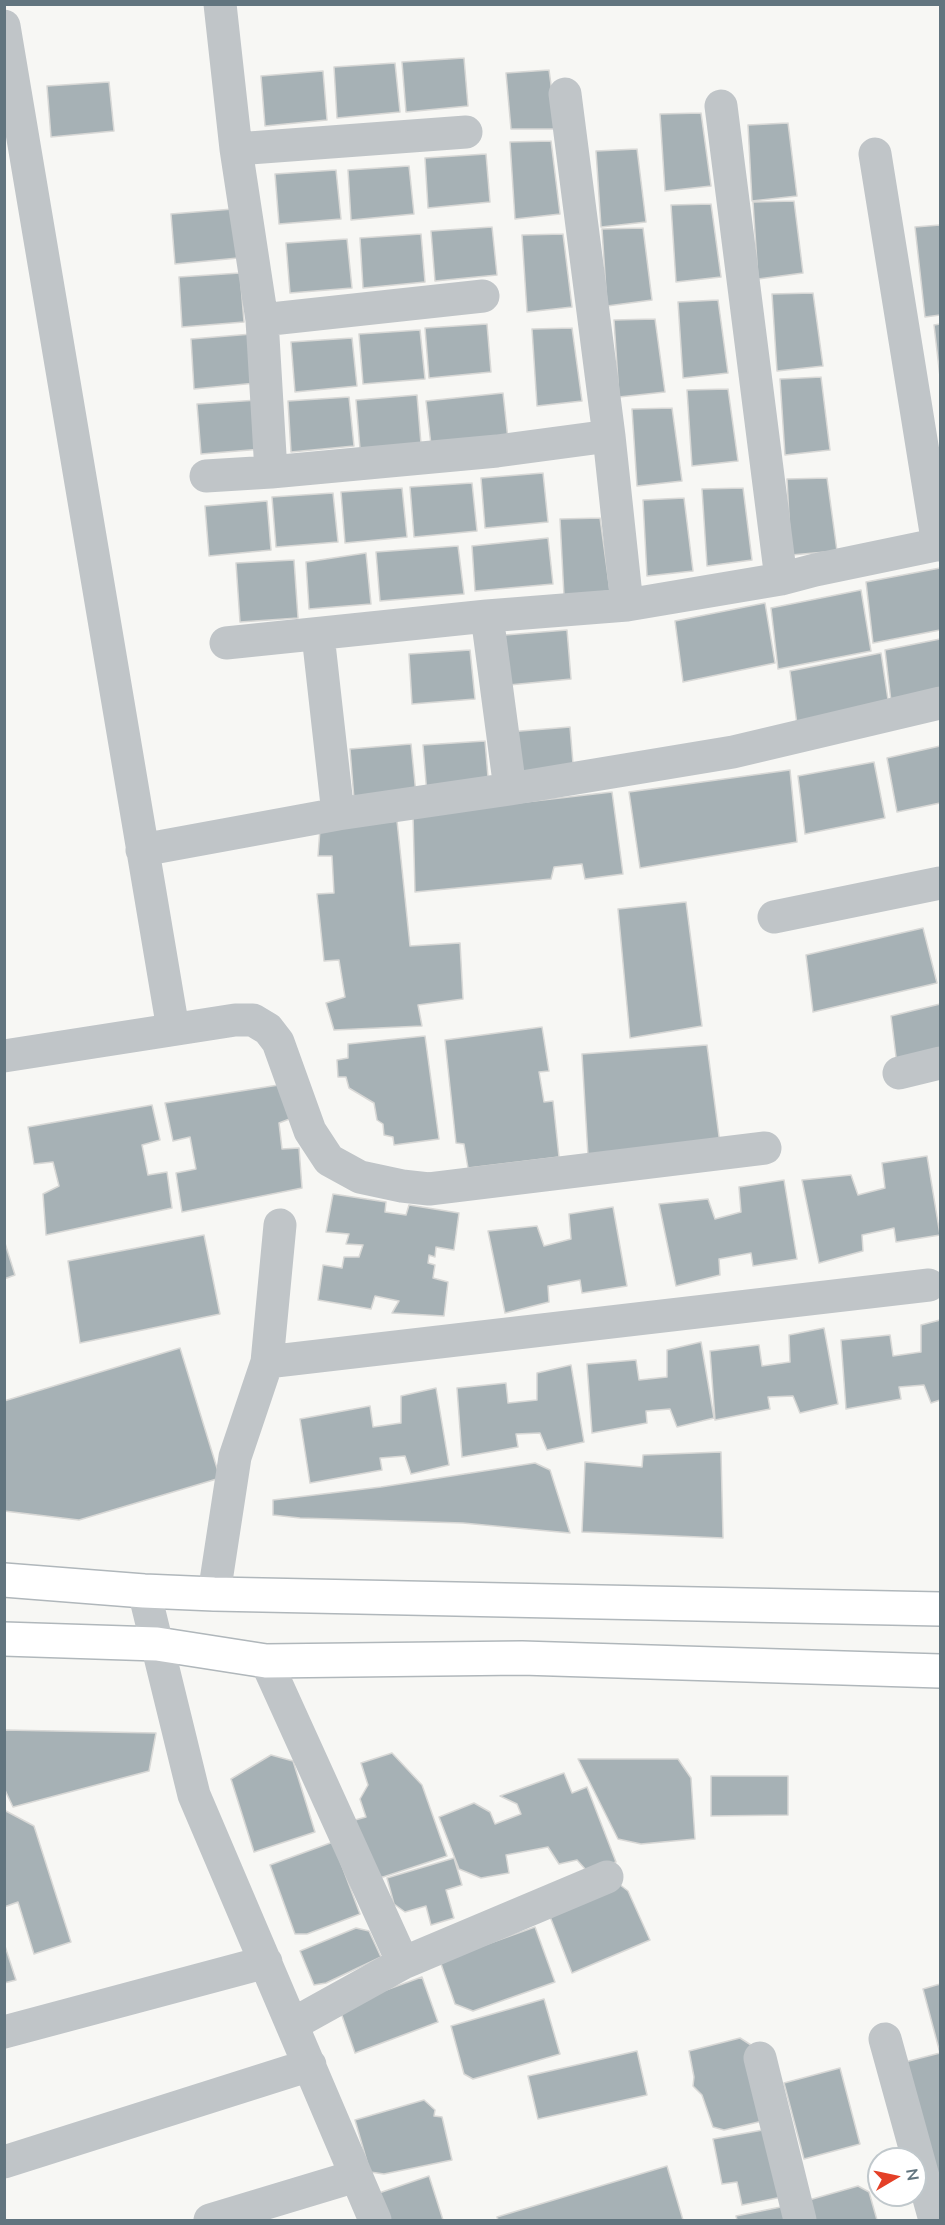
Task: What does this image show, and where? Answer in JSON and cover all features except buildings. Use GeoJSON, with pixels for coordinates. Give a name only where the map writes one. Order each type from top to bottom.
{"type":"FeatureCollection","features":[{"type":"Feature","properties":{"kind":"street"},"geometry":{"type":"LineString","coordinates":[[220,4],[236,149],[262,320],[271,472]]}},
{"type":"Feature","properties":{"kind":"street"},"geometry":{"type":"LineString","coordinates":[[4,26],[172,1029]]}},
{"type":"Feature","properties":{"kind":"street"},"geometry":{"type":"LineString","coordinates":[[566,94],[609,436],[627,605]]}},
{"type":"Feature","properties":{"kind":"street"},"geometry":{"type":"LineString","coordinates":[[721,106],[781,579]]}},
{"type":"Feature","properties":{"kind":"street"},"geometry":{"type":"LineString","coordinates":[[236,149],[466,132]]}},
{"type":"Feature","properties":{"kind":"street"},"geometry":{"type":"LineString","coordinates":[[226,643],[487,616],[627,605],[781,579],[939,545],[875,154]]}},
{"type":"Feature","properties":{"kind":"street"},"geometry":{"type":"LineString","coordinates":[[262,320],[483,296]]}},
{"type":"Feature","properties":{"kind":"street"},"geometry":{"type":"LineString","coordinates":[[206,476],[497,451],[609,436]]}},
{"type":"Feature","properties":{"kind":"street"},"geometry":{"type":"LineString","coordinates":[[487,616],[510,789]]}},
{"type":"Feature","properties":{"kind":"street"},"geometry":{"type":"LineString","coordinates":[[318,635],[338,814]]}},
{"type":"Feature","properties":{"kind":"street"},"geometry":{"type":"LineString","coordinates":[[142,850],[338,814],[510,789],[733,752],[940,703]]}},
{"type":"Feature","properties":{"kind":"street"},"geometry":{"type":"LineString","coordinates":[[774,917],[940,883]]}},
{"type":"Feature","properties":{"kind":"street"},"geometry":{"type":"LineString","coordinates":[[4,1056],[172,1029],[235,1020],[253,1020],[267,1029],[278,1042],[310,1131],[329,1160],[360,1177],[402,1186],[429,1189],[765,1148]]}},
{"type":"Feature","properties":{"kind":"street"},"geometry":{"type":"LineString","coordinates":[[899,1073],[940,1063]]}},
{"type":"Feature","properties":{"kind":"street"},"geometry":{"type":"LineString","coordinates":[[214,1593],[235,1457],[267,1362],[279,1225]]}},
{"type":"Feature","properties":{"kind":"street"},"geometry":{"type":"LineString","coordinates":[[267,1362],[928,1285]]}},
{"type":"Feature","properties":{"kind":"street"},"geometry":{"type":"LineString","coordinates":[[4,1580],[144,1591],[940,1609]]}},
{"type":"Feature","properties":{"kind":"street"},"geometry":{"type":"LineString","coordinates":[[144,1591],[194,1796],[375,2220]]}},
{"type":"Feature","properties":{"kind":"street"},"geometry":{"type":"LineString","coordinates":[[4,1639],[157,1644],[266,1661],[522,1658],[940,1671]]}},
{"type":"Feature","properties":{"kind":"street"},"geometry":{"type":"LineString","coordinates":[[266,1661],[403,1963]]}},
{"type":"Feature","properties":{"kind":"street"},"geometry":{"type":"LineString","coordinates":[[293,2024],[403,1963],[608,1877]]}},
{"type":"Feature","properties":{"kind":"street"},"geometry":{"type":"LineString","coordinates":[[4,2032],[266,1962]]}},
{"type":"Feature","properties":{"kind":"street"},"geometry":{"type":"LineString","coordinates":[[885,2039],[935,2220]]}},
{"type":"Feature","properties":{"kind":"street"},"geometry":{"type":"LineString","coordinates":[[760,2058],[800,2220]]}},
{"type":"Feature","properties":{"kind":"street"},"geometry":{"type":"LineString","coordinates":[[4,2162],[310,2065]]}},
{"type":"Feature","properties":{"kind":"street"},"geometry":{"type":"LineString","coordinates":[[210,2220],[356,2176]]}}]}
